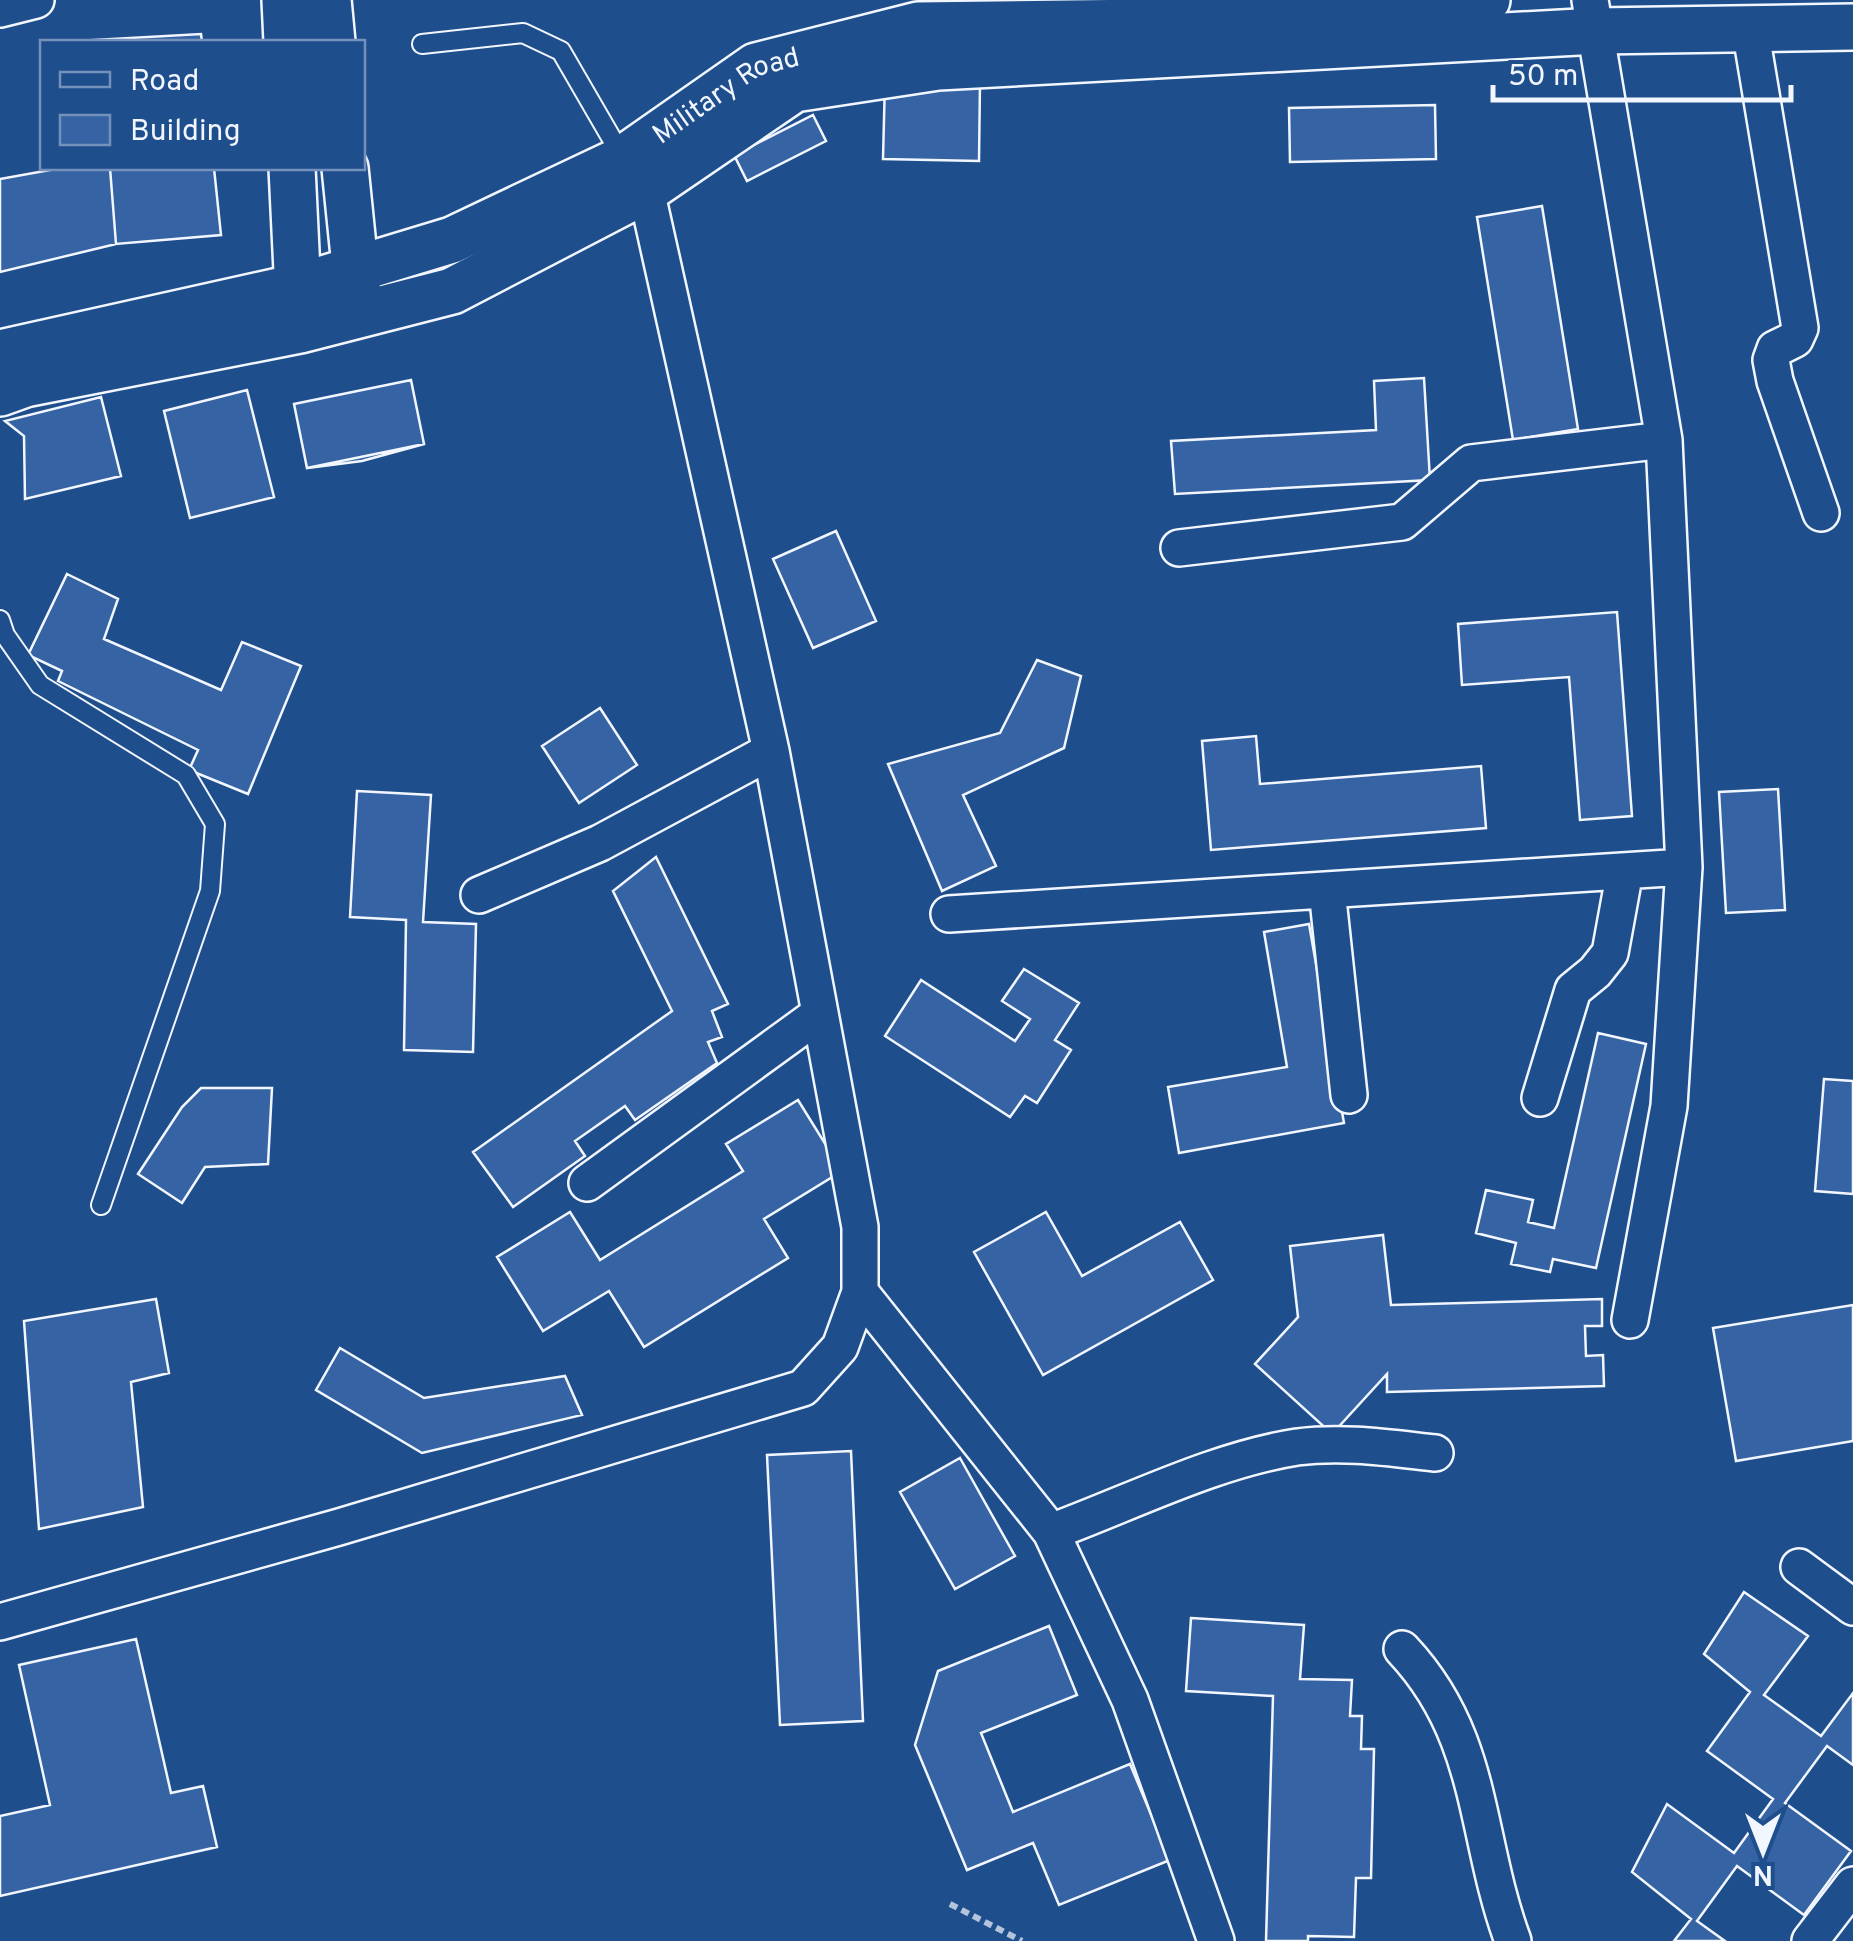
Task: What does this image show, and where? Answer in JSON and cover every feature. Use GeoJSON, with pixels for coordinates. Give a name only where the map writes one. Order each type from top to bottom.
{"type":"FeatureCollection","features":[{"type":"Feature","properties":{"kind":"street"},"geometry":{"type":"LineString","coordinates":[[0,9],[36,0]]}},
{"type":"Feature","properties":{"kind":"street"},"geometry":{"type":"LineString","coordinates":[[1594,16],[1664,440],[1684,867],[1668,1106],[1630,1320]]}},
{"type":"Feature","properties":{"kind":"street","name":"Military Road"},"geometry":{"type":"LineString","coordinates":[[0,353],[298,308],[355,269],[452,240],[634,174],[756,66],[921,47],[1224,24],[1594,16],[1750,28],[1853,27]]}},
{"type":"Feature","properties":{"kind":"street"},"geometry":{"type":"LineString","coordinates":[[1750,28],[1800,328],[1795,339],[1775,349],[1771,360],[1822,513]]}},
{"type":"Feature","properties":{"kind":"street"},"geometry":{"type":"LineString","coordinates":[[292,170],[298,308]]}},
{"type":"Feature","properties":{"kind":"street"},"geometry":{"type":"LineString","coordinates":[[344,170],[360,315]]}},
{"type":"Feature","properties":{"kind":"street"},"geometry":{"type":"LineString","coordinates":[[0,392],[298,308],[360,315],[452,290],[634,174],[770,751],[860,1227],[860,1292],[840,1347],[802,1388],[339,1527],[0,1622]]}},
{"type":"Feature","properties":{"kind":"street"},"geometry":{"type":"LineString","coordinates":[[1179,548],[1402,522],[1471,463],[1664,440]]}},
{"type":"Feature","properties":{"kind":"street"},"geometry":{"type":"LineString","coordinates":[[479,895],[600,843],[770,751]]}},
{"type":"Feature","properties":{"kind":"street"},"geometry":{"type":"LineString","coordinates":[[949,914],[1684,867]]}},
{"type":"Feature","properties":{"kind":"street"},"geometry":{"type":"LineString","coordinates":[[1540,1098],[1574,990],[1610,954],[1625,871]]}},
{"type":"Feature","properties":{"kind":"street"},"geometry":{"type":"LineString","coordinates":[[1327,890],[1348,1095]]}},
{"type":"Feature","properties":{"kind":"street"},"geometry":{"type":"LineString","coordinates":[[586,1183],[818,1015]]}},
{"type":"Feature","properties":{"kind":"street"},"geometry":{"type":"LineString","coordinates":[[860,1292],[1051,1532],[1130,1700],[1216,1941]]}},
{"type":"Feature","properties":{"kind":"street"},"geometry":{"type":"LineString","coordinates":[[1051,1532],[1190,1476],[1297,1448],[1361,1444],[1435,1454]]}},
{"type":"Feature","properties":{"kind":"street"},"geometry":{"type":"LineString","coordinates":[[1799,1568],[1853,1608]]}},
{"type":"Feature","properties":{"kind":"street"},"geometry":{"type":"LineString","coordinates":[[1402,1649],[1424,1673],[1449,1713],[1476,1788],[1498,1902],[1513,1941]]}},
{"type":"Feature","properties":{"kind":"street"},"geometry":{"type":"LineString","coordinates":[[1810,1941],[1853,1885]]}},
{"type":"Feature","properties":{"kind":"lane"},"geometry":{"type":"LineString","coordinates":[[422,44],[523,33],[562,52],[634,174]]}},
{"type":"Feature","properties":{"kind":"lane"},"geometry":{"type":"LineString","coordinates":[[0,620],[5,635],[40,684],[186,775],[215,824],[210,891],[101,1205]]}},
{"type":"Feature","properties":{"kind":"path"},"geometry":{"type":"LineString","coordinates":[[950,1904],[1022,1941]]}},
{"type":"Feature","properties":{"kind":"building"},"geometry":{"type":"Polygon","coordinates":[[[201,34],[202,40],[94,40],[201,34]]]}},
{"type":"Feature","properties":{"kind":"building"},"geometry":{"type":"Polygon","coordinates":[[[885,80],[980,82],[979,161],[883,159],[885,80]]]}},
{"type":"Feature","properties":{"kind":"building"},"geometry":{"type":"Polygon","coordinates":[[[1435,105],[1436,159],[1290,162],[1289,108],[1435,105]]]}},
{"type":"Feature","properties":{"kind":"building"},"geometry":{"type":"Polygon","coordinates":[[[813,115],[826,141],[747,181],[734,155],[813,115]]]}},
{"type":"Feature","properties":{"kind":"building"},"geometry":{"type":"Polygon","coordinates":[[[50,170],[110,170],[116,244],[0,272],[0,179],[50,170]]]}},
{"type":"Feature","properties":{"kind":"building"},"geometry":{"type":"Polygon","coordinates":[[[110,170],[214,170],[221,235],[116,244],[110,170]]]}},
{"type":"Feature","properties":{"kind":"building"},"geometry":{"type":"Polygon","coordinates":[[[1542,206],[1578,429],[1513,440],[1477,217],[1542,206]]]}},
{"type":"Feature","properties":{"kind":"building"},"geometry":{"type":"Polygon","coordinates":[[[1424,378],[1430,480],[1175,494],[1171,441],[1376,430],[1374,381],[1424,378]]]}},
{"type":"Feature","properties":{"kind":"building"},"geometry":{"type":"Polygon","coordinates":[[[411,380],[424,444],[307,468],[294,404],[411,380]]]}},
{"type":"Feature","properties":{"kind":"building"},"geometry":{"type":"Polygon","coordinates":[[[411,380],[424,444],[362,461],[307,468],[294,404],[411,380]]]}},
{"type":"Feature","properties":{"kind":"building"},"geometry":{"type":"Polygon","coordinates":[[[247,390],[274,497],[190,518],[164,411],[247,390]]]}},
{"type":"Feature","properties":{"kind":"building"},"geometry":{"type":"Polygon","coordinates":[[[101,397],[121,476],[25,499],[24,436],[5,421],[101,397]]]}},
{"type":"Feature","properties":{"kind":"building"},"geometry":{"type":"Polygon","coordinates":[[[836,531],[876,621],[813,648],[773,559],[836,531]]]}},
{"type":"Feature","properties":{"kind":"building"},"geometry":{"type":"Polygon","coordinates":[[[67,574],[118,599],[104,639],[221,690],[242,642],[301,666],[248,794],[189,770],[198,750],[58,681],[62,671],[28,655],[67,574]]]}},
{"type":"Feature","properties":{"kind":"building"},"geometry":{"type":"Polygon","coordinates":[[[1617,612],[1632,816],[1580,820],[1569,677],[1462,685],[1458,624],[1617,612]]]}},
{"type":"Feature","properties":{"kind":"building"},"geometry":{"type":"Polygon","coordinates":[[[1037,660],[1081,676],[1064,748],[963,795],[996,866],[942,891],[888,764],[1000,733],[1037,660]]]}},
{"type":"Feature","properties":{"kind":"building"},"geometry":{"type":"Polygon","coordinates":[[[600,708],[637,765],[579,803],[542,746],[600,708]]]}},
{"type":"Feature","properties":{"kind":"building"},"geometry":{"type":"Polygon","coordinates":[[[1256,736],[1260,784],[1481,766],[1486,828],[1211,850],[1202,741],[1256,736]]]}},
{"type":"Feature","properties":{"kind":"building"},"geometry":{"type":"Polygon","coordinates":[[[1778,789],[1785,910],[1726,913],[1719,792],[1778,789]]]}},
{"type":"Feature","properties":{"kind":"building"},"geometry":{"type":"Polygon","coordinates":[[[357,791],[431,795],[423,922],[476,924],[473,1052],[404,1050],[406,920],[350,917],[357,791]]]}},
{"type":"Feature","properties":{"kind":"building"},"geometry":{"type":"Polygon","coordinates":[[[656,857],[728,1004],[712,1011],[722,1037],[708,1042],[717,1063],[635,1120],[625,1106],[575,1141],[585,1156],[513,1207],[473,1152],[672,1011],[613,891],[656,857]]]}},
{"type":"Feature","properties":{"kind":"building"},"geometry":{"type":"Polygon","coordinates":[[[1309,924],[1344,1123],[1179,1153],[1168,1087],[1287,1067],[1264,932],[1309,924]]]}},
{"type":"Feature","properties":{"kind":"building"},"geometry":{"type":"Polygon","coordinates":[[[1024,969],[1079,1003],[1055,1040],[1071,1050],[1037,1103],[1025,1096],[1010,1117],[885,1036],[921,980],[1015,1041],[1030,1019],[1002,1001],[1024,969]]]}},
{"type":"Feature","properties":{"kind":"building"},"geometry":{"type":"Polygon","coordinates":[[[1598,1033],[1646,1044],[1596,1268],[1553,1259],[1550,1272],[1511,1264],[1516,1243],[1476,1233],[1486,1190],[1533,1200],[1528,1222],[1554,1228],[1598,1033]]]}},
{"type":"Feature","properties":{"kind":"building"},"geometry":{"type":"Polygon","coordinates":[[[1824,1079],[1853,1081],[1853,1194],[1815,1191],[1824,1079]]]}},
{"type":"Feature","properties":{"kind":"building"},"geometry":{"type":"Polygon","coordinates":[[[201,1088],[272,1088],[268,1164],[205,1167],[182,1203],[138,1174],[182,1107],[201,1088]]]}},
{"type":"Feature","properties":{"kind":"building"},"geometry":{"type":"Polygon","coordinates":[[[798,1100],[842,1171],[764,1219],[788,1258],[644,1347],[609,1291],[543,1331],[497,1257],[570,1212],[600,1260],[743,1171],[726,1144],[798,1100]]]}},
{"type":"Feature","properties":{"kind":"building"},"geometry":{"type":"Polygon","coordinates":[[[1046,1212],[1082,1276],[1180,1222],[1213,1280],[1043,1375],[974,1252],[1046,1212]]]}},
{"type":"Feature","properties":{"kind":"building"},"geometry":{"type":"Polygon","coordinates":[[[1383,1235],[1391,1305],[1602,1299],[1602,1326],[1585,1326],[1586,1356],[1603,1355],[1604,1386],[1387,1392],[1387,1374],[1332,1434],[1255,1364],[1298,1317],[1290,1246],[1383,1235]]]}},
{"type":"Feature","properties":{"kind":"building"},"geometry":{"type":"Polygon","coordinates":[[[156,1299],[169,1373],[131,1382],[143,1507],[39,1529],[24,1321],[156,1299]]]}},
{"type":"Feature","properties":{"kind":"building"},"geometry":{"type":"Polygon","coordinates":[[[1853,1305],[1853,1441],[1736,1461],[1713,1328],[1853,1305]]]}},
{"type":"Feature","properties":{"kind":"building"},"geometry":{"type":"Polygon","coordinates":[[[340,1348],[424,1398],[565,1376],[582,1415],[422,1453],[316,1390],[340,1348]]]}},
{"type":"Feature","properties":{"kind":"building"},"geometry":{"type":"Polygon","coordinates":[[[851,1451],[863,1721],[780,1725],[767,1455],[851,1451]]]}},
{"type":"Feature","properties":{"kind":"building"},"geometry":{"type":"Polygon","coordinates":[[[960,1458],[1015,1556],[955,1589],[900,1492],[960,1458]]]}},
{"type":"Feature","properties":{"kind":"building"},"geometry":{"type":"Polygon","coordinates":[[[1744,1592],[1808,1636],[1764,1695],[1821,1736],[1853,1693],[1853,1765],[1827,1746],[1785,1803],[1851,1851],[1804,1915],[1737,1866],[1697,1921],[1725,1941],[1674,1941],[1691,1919],[1632,1872],[1667,1804],[1734,1853],[1773,1799],[1707,1751],[1750,1692],[1704,1654],[1744,1592]]]}},
{"type":"Feature","properties":{"kind":"building"},"geometry":{"type":"Polygon","coordinates":[[[1191,1618],[1304,1625],[1300,1679],[1352,1680],[1350,1716],[1362,1716],[1361,1749],[1374,1749],[1371,1878],[1356,1878],[1354,1937],[1308,1936],[1308,1941],[1266,1941],[1273,1696],[1186,1691],[1191,1618]]]}},
{"type":"Feature","properties":{"kind":"building"},"geometry":{"type":"Polygon","coordinates":[[[1049,1626],[1077,1695],[981,1733],[1013,1812],[1130,1764],[1170,1860],[1059,1905],[1033,1843],[967,1870],[915,1745],[938,1671],[1049,1626]]]}},
{"type":"Feature","properties":{"kind":"building"},"geometry":{"type":"Polygon","coordinates":[[[136,1639],[171,1793],[203,1786],[217,1847],[0,1896],[0,1816],[50,1805],[19,1665],[136,1639]]]}}]}
